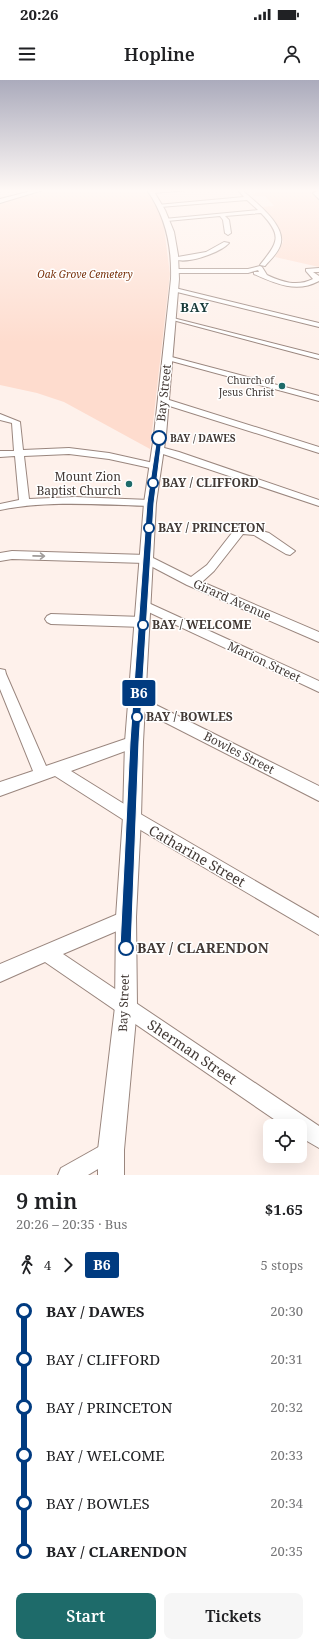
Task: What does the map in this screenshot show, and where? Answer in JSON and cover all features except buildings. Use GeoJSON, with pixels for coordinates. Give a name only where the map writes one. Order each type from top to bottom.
{"type":"FeatureCollection","features":[{"type":"Feature","properties":{"kind":"main road","name":"Bay Street"},"geometry":{"type":"LineString","coordinates":[[111,1163],[126,1007],[125,919],[132,817],[134,742],[138,702],[150,503],[175,290],[175,265],[171,241]]}},
{"type":"Feature","properties":{"kind":"street"},"geometry":{"type":"LineString","coordinates":[[248,271],[262,266],[278,241]]}},
{"type":"Feature","properties":{"kind":"street"},"geometry":{"type":"LineString","coordinates":[[175,265],[222,247],[226,244]]}},
{"type":"Feature","properties":{"kind":"street"},"geometry":{"type":"LineString","coordinates":[[175,265],[248,271],[264,276],[275,282],[290,285],[310,283],[318,278],[308,270],[319,270]]}},
{"type":"Feature","properties":{"kind":"street"},"geometry":{"type":"LineString","coordinates":[[262,266],[264,276]]}},
{"type":"Feature","properties":{"kind":"street"},"geometry":{"type":"LineString","coordinates":[[175,290],[319,324]]}},
{"type":"Feature","properties":{"kind":"street"},"geometry":{"type":"LineString","coordinates":[[171,318],[319,357]]}},
{"type":"Feature","properties":{"kind":"street"},"geometry":{"type":"LineString","coordinates":[[167,357],[319,399]]}},
{"type":"Feature","properties":{"kind":"street"},"geometry":{"type":"LineString","coordinates":[[163,401],[319,450]]}},
{"type":"Feature","properties":{"kind":"street"},"geometry":{"type":"LineString","coordinates":[[0,417],[16,422],[24,502]]}},
{"type":"Feature","properties":{"kind":"street"},"geometry":{"type":"LineString","coordinates":[[157,450],[176,454],[319,503]]}},
{"type":"Feature","properties":{"kind":"street"},"geometry":{"type":"LineString","coordinates":[[0,454],[69,451],[90,453],[155,466]]}},
{"type":"Feature","properties":{"kind":"street"},"geometry":{"type":"LineString","coordinates":[[0,507],[24,502],[61,500],[150,503]]}},
{"type":"Feature","properties":{"kind":"street"},"geometry":{"type":"LineString","coordinates":[[191,582],[198,580],[205,574],[239,531],[244,528],[254,530],[290,551]]}},
{"type":"Feature","properties":{"kind":"street"},"geometry":{"type":"LineString","coordinates":[[0,557],[12,555],[147,559]]}},
{"type":"Feature","properties":{"kind":"street","name":"Girard Avenue"},"geometry":{"type":"LineString","coordinates":[[147,559],[191,582],[319,637]]}},
{"type":"Feature","properties":{"kind":"street","name":"Marion Street"},"geometry":{"type":"LineString","coordinates":[[144,605],[319,687]]}},
{"type":"Feature","properties":{"kind":"street"},"geometry":{"type":"LineString","coordinates":[[51,619],[143,622]]}},
{"type":"Feature","properties":{"kind":"street"},"geometry":{"type":"LineString","coordinates":[[0,674],[49,772]]}},
{"type":"Feature","properties":{"kind":"street","name":"Bowles Street"},"geometry":{"type":"LineString","coordinates":[[138,702],[319,794]]}},
{"type":"Feature","properties":{"kind":"street"},"geometry":{"type":"LineString","coordinates":[[0,789],[134,742]]}},
{"type":"Feature","properties":{"kind":"street","name":"Catharine Street"},"geometry":{"type":"LineString","coordinates":[[49,772],[132,817],[319,928]]}},
{"type":"Feature","properties":{"kind":"street"},"geometry":{"type":"LineString","coordinates":[[0,973],[125,919]]}},
{"type":"Feature","properties":{"kind":"street","name":"Sherman Street"},"geometry":{"type":"LineString","coordinates":[[46,953],[319,1138]]}},
{"type":"Feature","properties":{"kind":"street"},"geometry":{"type":"LineString","coordinates":[[68,1175],[111,1163]]}},
{"type":"Feature","properties":{"kind":"green space","name":"Oak Grove Cemetery"},"geometry":{"type":"Polygon","coordinates":[[[0,241],[166,241],[170,274],[150,449],[64,402],[37,393],[0,385],[0,241]]]}},
{"type":"Feature","properties":{"kind":"green space"},"geometry":{"type":"Polygon","coordinates":[[[319,241],[319,267],[275,257],[283,242],[319,241]]]}},
{"type":"Feature","properties":{"kind":"bus line","name":"B6"},"geometry":{"type":"LineString","coordinates":[[126,948],[125,919],[132,817],[134,742],[138,702],[150,503],[159,438]]}},
{"type":"Feature","properties":{"kind":"place","name":"Church of Jesus Christ"},"geometry":{"type":"Point","coordinates":[282,386]}},
{"type":"Feature","properties":{"kind":"place","name":"BAY / DAWES"},"geometry":{"type":"Point","coordinates":[159,438]}},
{"type":"Feature","properties":{"kind":"place","name":"BAY / CLIFFORD"},"geometry":{"type":"Point","coordinates":[153,483]}},
{"type":"Feature","properties":{"kind":"place","name":"Mount Zion Baptist Church"},"geometry":{"type":"Point","coordinates":[129,484]}},
{"type":"Feature","properties":{"kind":"place","name":"BAY / PRINCETON"},"geometry":{"type":"Point","coordinates":[149,528]}},
{"type":"Feature","properties":{"kind":"place","name":"BAY / WELCOME"},"geometry":{"type":"Point","coordinates":[143,625]}},
{"type":"Feature","properties":{"kind":"place","name":"BAY / BOWLES"},"geometry":{"type":"Point","coordinates":[137,717]}},
{"type":"Feature","properties":{"kind":"place","name":"BAY / CLARENDON"},"geometry":{"type":"Point","coordinates":[126,948]}},
{"type":"Feature","properties":{"kind":"district","name":"BAY"},"geometry":{"type":"Point","coordinates":[195,307]}}]}
